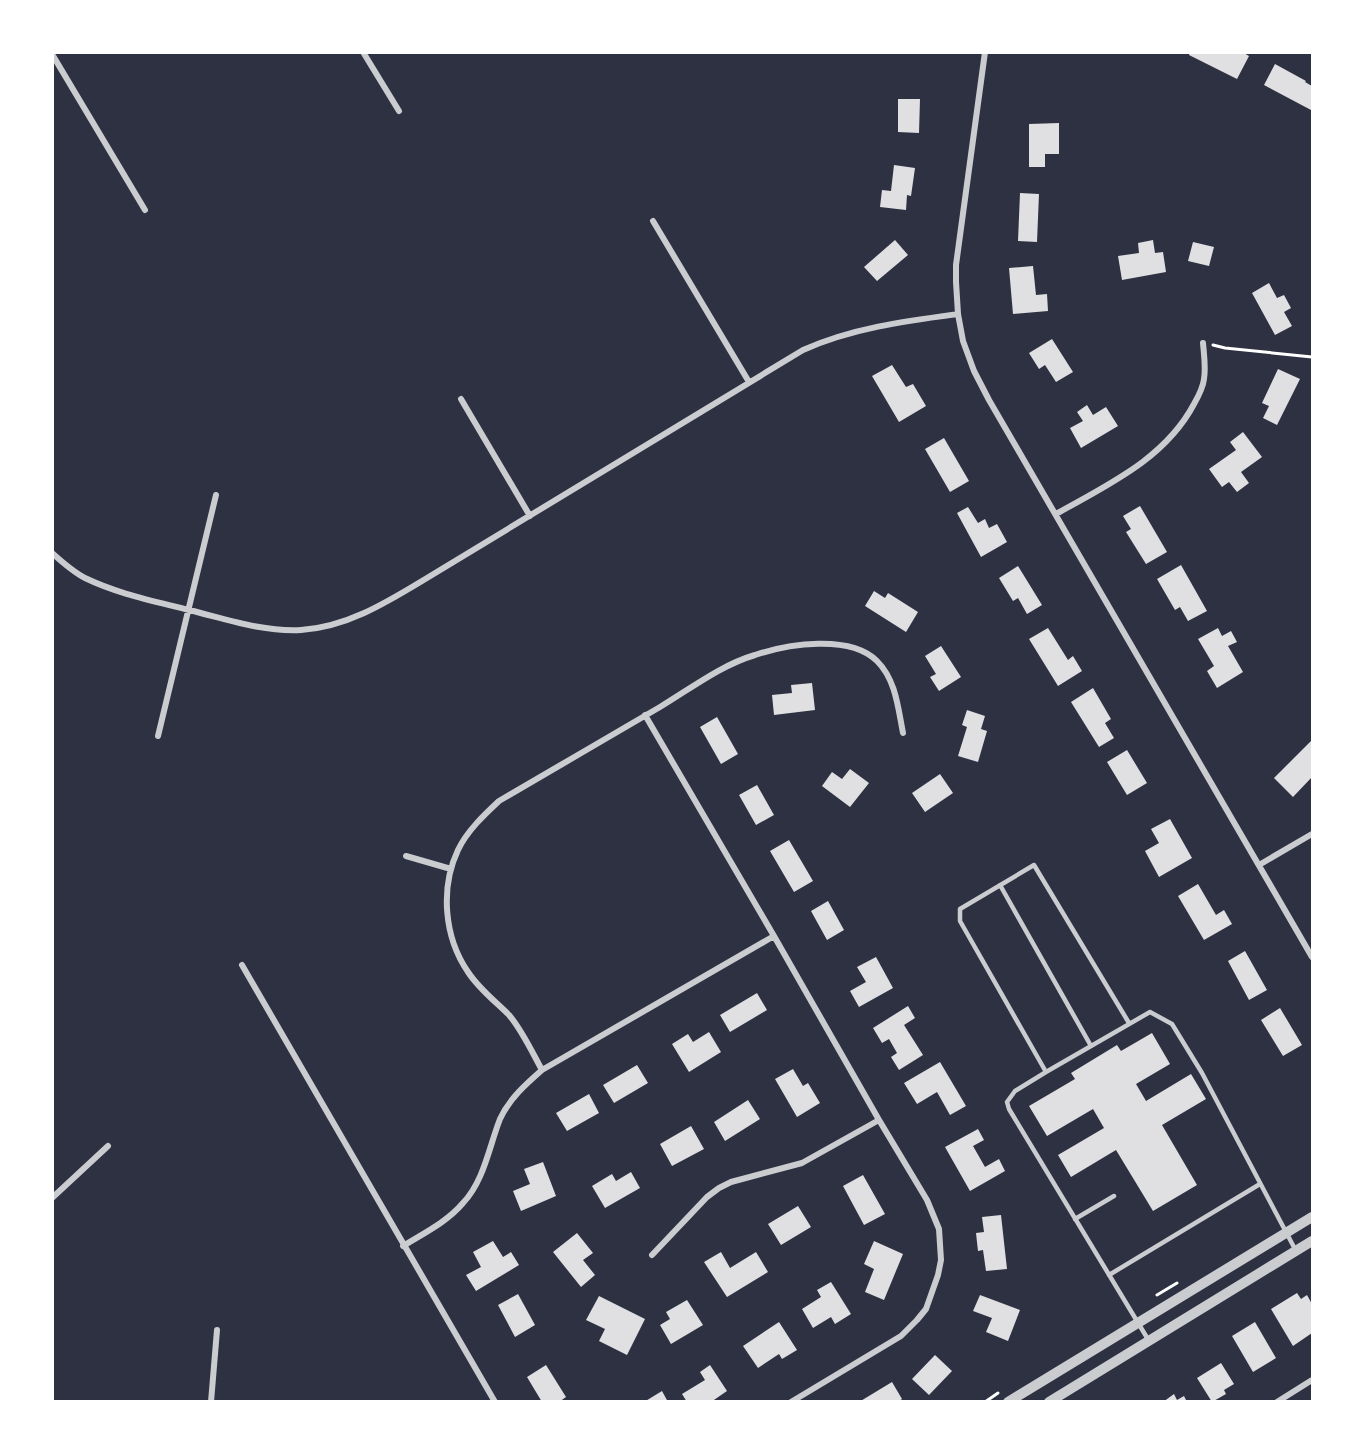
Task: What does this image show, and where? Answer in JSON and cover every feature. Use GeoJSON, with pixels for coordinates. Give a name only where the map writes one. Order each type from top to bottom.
{"type":"FeatureCollection","features":[{"type":"Feature","properties":{"kind":"street"},"geometry":{"type":"LineString","coordinates":[[363,52],[399,111]]}},
{"type":"Feature","properties":{"kind":"street"},"geometry":{"type":"LineString","coordinates":[[985,52],[956,265],[958,314],[963,341],[980,384],[1312,957]]}},
{"type":"Feature","properties":{"kind":"street"},"geometry":{"type":"LineString","coordinates":[[52,54],[145,210]]}},
{"type":"Feature","properties":{"kind":"street"},"geometry":{"type":"LineString","coordinates":[[653,221],[750,382]]}},
{"type":"Feature","properties":{"kind":"street"},"geometry":{"type":"LineString","coordinates":[[52,553],[82,576],[106,588],[227,621],[271,629],[302,630],[353,618],[374,610],[803,350],[828,339],[854,332],[958,314]]}},
{"type":"Feature","properties":{"kind":"street"},"geometry":{"type":"LineString","coordinates":[[1056,514],[1144,462],[1175,432],[1189,412],[1204,381],[1203,343]]}},
{"type":"Feature","properties":{"kind":"street"},"geometry":{"type":"LineString","coordinates":[[461,399],[530,516]]}},
{"type":"Feature","properties":{"kind":"street"},"geometry":{"type":"LineString","coordinates":[[158,736],[216,495]]}},
{"type":"Feature","properties":{"kind":"street"},"geometry":{"type":"LineString","coordinates":[[542,1070],[510,1017],[467,972],[456,951],[448,921],[446,894],[451,869],[459,848],[478,821],[499,801],[712,675],[754,655],[784,648],[826,644],[857,648],[877,661],[887,676],[896,697],[903,733]]}},
{"type":"Feature","properties":{"kind":"street"},"geometry":{"type":"LineString","coordinates":[[645,715],[934,1214],[940,1235],[941,1260],[933,1293],[926,1308],[901,1336],[791,1401]]}},
{"type":"Feature","properties":{"kind":"street"},"geometry":{"type":"LineString","coordinates":[[1259,865],[1312,834]]}},
{"type":"Feature","properties":{"kind":"street"},"geometry":{"type":"LineString","coordinates":[[406,856],[451,869]]}},
{"type":"Feature","properties":{"kind":"street"},"geometry":{"type":"LineString","coordinates":[[403,1245],[443,1222],[464,1203],[473,1191],[488,1157],[501,1117],[519,1091],[542,1070],[774,936]]}},
{"type":"Feature","properties":{"kind":"street"},"geometry":{"type":"LineString","coordinates":[[242,965],[495,1401]]}},
{"type":"Feature","properties":{"kind":"street"},"geometry":{"type":"LineString","coordinates":[[652,1255],[707,1197],[719,1188],[731,1182],[802,1163],[879,1120]]}},
{"type":"Feature","properties":{"kind":"street"},"geometry":{"type":"LineString","coordinates":[[52,1198],[108,1146]]}},
{"type":"Feature","properties":{"kind":"street"},"geometry":{"type":"LineString","coordinates":[[1008,1401],[1312,1217]]}},
{"type":"Feature","properties":{"kind":"street"},"geometry":{"type":"LineString","coordinates":[[1049,1401],[1312,1241]]}},
{"type":"Feature","properties":{"kind":"street"},"geometry":{"type":"LineString","coordinates":[[211,1401],[217,1330]]}},
{"type":"Feature","properties":{"kind":"street"},"geometry":{"type":"LineString","coordinates":[[1277,1401],[1312,1380]]}},
{"type":"Feature","properties":{"kind":"lane"},"geometry":{"type":"LineString","coordinates":[[1046,1072],[960,921],[960,909],[1000,885],[1034,866],[1129,1023]]}},
{"type":"Feature","properties":{"kind":"lane"},"geometry":{"type":"LineString","coordinates":[[1000,885],[1091,1046]]}},
{"type":"Feature","properties":{"kind":"lane"},"geometry":{"type":"LineString","coordinates":[[1149,1341],[1009,1109],[1007,1102],[1015,1091],[1046,1072],[1150,1012],[1165,1020],[1176,1030],[1202,1073],[1296,1251]]}},
{"type":"Feature","properties":{"kind":"lane"},"geometry":{"type":"LineString","coordinates":[[1109,1275],[1260,1184]]}},
{"type":"Feature","properties":{"kind":"lane"},"geometry":{"type":"LineString","coordinates":[[1075,1220],[1114,1197]]}},
{"type":"Feature","properties":{"kind":"path"},"geometry":{"type":"LineString","coordinates":[[1203,343],[1225,348],[1312,357]]}},
{"type":"Feature","properties":{"kind":"building"},"geometry":{"type":"Polygon","coordinates":[[[1190,52],[1242,52],[1249,56],[1237,79],[1189,55],[1190,52]]]}},
{"type":"Feature","properties":{"kind":"building"},"geometry":{"type":"Polygon","coordinates":[[[1275,64],[1312,86],[1311,110],[1264,85],[1275,64]]]}},
{"type":"Feature","properties":{"kind":"building"},"geometry":{"type":"Polygon","coordinates":[[[898,99],[920,99],[919,133],[898,132],[898,99]]]}},
{"type":"Feature","properties":{"kind":"building"},"geometry":{"type":"Polygon","coordinates":[[[1059,123],[1059,154],[1045,154],[1045,167],[1029,167],[1029,124],[1059,123]]]}},
{"type":"Feature","properties":{"kind":"building"},"geometry":{"type":"Polygon","coordinates":[[[894,165],[915,168],[911,196],[907,195],[906,210],[880,207],[882,190],[891,191],[894,165]]]}},
{"type":"Feature","properties":{"kind":"building"},"geometry":{"type":"Polygon","coordinates":[[[1020,193],[1039,194],[1037,242],[1018,241],[1020,193]]]}},
{"type":"Feature","properties":{"kind":"building"},"geometry":{"type":"Polygon","coordinates":[[[895,240],[908,255],[877,281],[864,267],[895,240]]]}},
{"type":"Feature","properties":{"kind":"building"},"geometry":{"type":"Polygon","coordinates":[[[1153,240],[1155,253],[1163,252],[1166,272],[1122,280],[1118,256],[1139,253],[1138,243],[1153,240]]]}},
{"type":"Feature","properties":{"kind":"building"},"geometry":{"type":"Polygon","coordinates":[[[1193,242],[1214,247],[1209,266],[1188,261],[1193,242]]]}},
{"type":"Feature","properties":{"kind":"building"},"geometry":{"type":"Polygon","coordinates":[[[1033,266],[1036,295],[1047,294],[1048,311],[1013,314],[1009,268],[1033,266]]]}},
{"type":"Feature","properties":{"kind":"building"},"geometry":{"type":"Polygon","coordinates":[[[1269,283],[1277,298],[1284,295],[1291,308],[1284,312],[1292,326],[1275,335],[1252,293],[1269,283]]]}},
{"type":"Feature","properties":{"kind":"building"},"geometry":{"type":"Polygon","coordinates":[[[1052,339],[1073,372],[1056,382],[1045,365],[1039,369],[1029,353],[1052,339]]]}},
{"type":"Feature","properties":{"kind":"building"},"geometry":{"type":"Polygon","coordinates":[[[892,365],[906,387],[913,384],[926,406],[899,422],[872,376],[892,365]]]}},
{"type":"Feature","properties":{"kind":"building"},"geometry":{"type":"Polygon","coordinates":[[[1278,369],[1300,379],[1277,425],[1263,418],[1269,406],[1262,403],[1278,369]]]}},
{"type":"Feature","properties":{"kind":"building"},"geometry":{"type":"Polygon","coordinates":[[[1087,405],[1093,415],[1106,407],[1118,426],[1081,448],[1070,428],[1083,421],[1077,412],[1087,405]]]}},
{"type":"Feature","properties":{"kind":"building"},"geometry":{"type":"Polygon","coordinates":[[[1243,432],[1262,457],[1241,472],[1249,483],[1237,492],[1229,482],[1222,487],[1209,469],[1236,450],[1230,442],[1243,432]]]}},
{"type":"Feature","properties":{"kind":"building"},"geometry":{"type":"Polygon","coordinates":[[[944,438],[969,481],[950,492],[925,449],[944,438]]]}},
{"type":"Feature","properties":{"kind":"building"},"geometry":{"type":"Polygon","coordinates":[[[1140,506],[1167,552],[1146,564],[1126,532],[1131,529],[1123,516],[1140,506]]]}},
{"type":"Feature","properties":{"kind":"building"},"geometry":{"type":"Polygon","coordinates":[[[968,507],[978,523],[985,519],[989,528],[997,524],[1007,542],[981,557],[957,513],[968,507]]]}},
{"type":"Feature","properties":{"kind":"building"},"geometry":{"type":"Polygon","coordinates":[[[1181,565],[1207,611],[1188,621],[1180,607],[1175,610],[1157,579],[1181,565]]]}},
{"type":"Feature","properties":{"kind":"building"},"geometry":{"type":"Polygon","coordinates":[[[1018,566],[1042,605],[1027,614],[1018,598],[1013,601],[999,578],[1018,566]]]}},
{"type":"Feature","properties":{"kind":"building"},"geometry":{"type":"Polygon","coordinates":[[[874,591],[885,598],[888,593],[918,612],[906,632],[865,606],[874,591]]]}},
{"type":"Feature","properties":{"kind":"building"},"geometry":{"type":"Polygon","coordinates":[[[1048,628],[1068,660],[1073,656],[1082,671],[1058,686],[1029,639],[1048,628]]]}},
{"type":"Feature","properties":{"kind":"building"},"geometry":{"type":"Polygon","coordinates":[[[1218,628],[1222,636],[1231,631],[1237,642],[1228,646],[1243,672],[1217,688],[1207,671],[1214,666],[1198,639],[1218,628]]]}},
{"type":"Feature","properties":{"kind":"building"},"geometry":{"type":"Polygon","coordinates":[[[941,646],[961,677],[939,691],[930,677],[936,674],[925,656],[941,646]]]}},
{"type":"Feature","properties":{"kind":"building"},"geometry":{"type":"Polygon","coordinates":[[[812,683],[815,710],[774,715],[772,695],[792,693],[791,685],[812,683]]]}},
{"type":"Feature","properties":{"kind":"building"},"geometry":{"type":"Polygon","coordinates":[[[1093,688],[1111,719],[1105,723],[1114,738],[1099,747],[1071,702],[1093,688]]]}},
{"type":"Feature","properties":{"kind":"building"},"geometry":{"type":"Polygon","coordinates":[[[967,710],[985,716],[981,729],[987,731],[978,762],[958,756],[967,727],[962,725],[967,710]]]}},
{"type":"Feature","properties":{"kind":"building"},"geometry":{"type":"Polygon","coordinates":[[[717,717],[738,754],[721,764],[700,727],[717,717]]]}},
{"type":"Feature","properties":{"kind":"building"},"geometry":{"type":"Polygon","coordinates":[[[1312,740],[1312,777],[1293,797],[1274,778],[1312,740]]]}},
{"type":"Feature","properties":{"kind":"building"},"geometry":{"type":"Polygon","coordinates":[[[1127,750],[1147,783],[1127,795],[1107,762],[1127,750]]]}},
{"type":"Feature","properties":{"kind":"building"},"geometry":{"type":"Polygon","coordinates":[[[850,769],[869,783],[850,807],[822,786],[832,772],[842,779],[850,769]]]}},
{"type":"Feature","properties":{"kind":"building"},"geometry":{"type":"Polygon","coordinates":[[[940,774],[953,793],[925,812],[912,793],[940,774]]]}},
{"type":"Feature","properties":{"kind":"building"},"geometry":{"type":"Polygon","coordinates":[[[757,785],[774,815],[756,825],[739,795],[757,785]]]}},
{"type":"Feature","properties":{"kind":"building"},"geometry":{"type":"Polygon","coordinates":[[[1170,819],[1192,858],[1159,877],[1145,851],[1159,843],[1151,829],[1170,819]]]}},
{"type":"Feature","properties":{"kind":"building"},"geometry":{"type":"Polygon","coordinates":[[[789,840],[813,881],[794,892],[770,851],[789,840]]]}},
{"type":"Feature","properties":{"kind":"building"},"geometry":{"type":"Polygon","coordinates":[[[1198,884],[1216,915],[1224,910],[1232,924],[1204,940],[1178,896],[1198,884]]]}},
{"type":"Feature","properties":{"kind":"building"},"geometry":{"type":"Polygon","coordinates":[[[828,901],[844,930],[827,940],[811,911],[828,901]]]}},
{"type":"Feature","properties":{"kind":"building"},"geometry":{"type":"Polygon","coordinates":[[[1245,951],[1267,990],[1249,1000],[1228,961],[1245,951]]]}},
{"type":"Feature","properties":{"kind":"building"},"geometry":{"type":"Polygon","coordinates":[[[876,957],[893,988],[859,1007],[850,991],[866,982],[857,967],[876,957]]]}},
{"type":"Feature","properties":{"kind":"building"},"geometry":{"type":"Polygon","coordinates":[[[757,993],[767,1010],[730,1032],[720,1015],[757,993]]]}},
{"type":"Feature","properties":{"kind":"building"},"geometry":{"type":"Polygon","coordinates":[[[908,1006],[915,1018],[904,1025],[923,1055],[899,1070],[891,1057],[897,1053],[889,1039],[882,1043],[873,1028],[908,1006]]]}},
{"type":"Feature","properties":{"kind":"building"},"geometry":{"type":"Polygon","coordinates":[[[1280,1008],[1302,1045],[1283,1056],[1261,1020],[1280,1008]]]}},
{"type":"Feature","properties":{"kind":"building"},"geometry":{"type":"Polygon","coordinates":[[[709,1032],[721,1052],[689,1072],[672,1044],[688,1034],[693,1042],[709,1032]]]}},
{"type":"Feature","properties":{"kind":"building"},"geometry":{"type":"Polygon","coordinates":[[[1152,1033],[1170,1064],[1136,1084],[1146,1101],[1191,1074],[1206,1099],[1162,1125],[1197,1185],[1153,1211],[1116,1150],[1071,1177],[1058,1155],[1104,1128],[1093,1109],[1047,1136],[1029,1106],[1075,1079],[1071,1073],[1117,1045],[1121,1051],[1152,1033]]]}},
{"type":"Feature","properties":{"kind":"building"},"geometry":{"type":"Polygon","coordinates":[[[940,1062],[966,1106],[950,1115],[937,1092],[917,1104],[904,1083],[940,1062]]]}},
{"type":"Feature","properties":{"kind":"building"},"geometry":{"type":"Polygon","coordinates":[[[637,1065],[648,1083],[614,1103],[603,1085],[637,1065]]]}},
{"type":"Feature","properties":{"kind":"building"},"geometry":{"type":"Polygon","coordinates":[[[793,1069],[803,1086],[808,1083],[820,1103],[797,1117],[775,1079],[793,1069]]]}},
{"type":"Feature","properties":{"kind":"building"},"geometry":{"type":"Polygon","coordinates":[[[589,1094],[599,1113],[567,1131],[556,1113],[589,1094]]]}},
{"type":"Feature","properties":{"kind":"building"},"geometry":{"type":"Polygon","coordinates":[[[748,1100],[760,1119],[725,1141],[714,1122],[748,1100]]]}},
{"type":"Feature","properties":{"kind":"building"},"geometry":{"type":"Polygon","coordinates":[[[691,1126],[704,1149],[672,1166],[660,1144],[691,1126]]]}},
{"type":"Feature","properties":{"kind":"building"},"geometry":{"type":"Polygon","coordinates":[[[978,1129],[984,1140],[973,1146],[985,1167],[999,1159],[1005,1171],[970,1191],[945,1147],[978,1129]]]}},
{"type":"Feature","properties":{"kind":"building"},"geometry":{"type":"Polygon","coordinates":[[[543,1162],[556,1196],[521,1211],[513,1191],[530,1184],[524,1169],[543,1162]]]}},
{"type":"Feature","properties":{"kind":"building"},"geometry":{"type":"Polygon","coordinates":[[[631,1172],[640,1188],[605,1208],[592,1186],[612,1174],[616,1181],[631,1172]]]}},
{"type":"Feature","properties":{"kind":"building"},"geometry":{"type":"Polygon","coordinates":[[[863,1175],[885,1214],[864,1225],[843,1186],[863,1175]]]}},
{"type":"Feature","properties":{"kind":"building"},"geometry":{"type":"Polygon","coordinates":[[[798,1206],[811,1227],[781,1245],[768,1224],[798,1206]]]}},
{"type":"Feature","properties":{"kind":"building"},"geometry":{"type":"Polygon","coordinates":[[[1001,1215],[1007,1269],[986,1271],[983,1250],[978,1251],[976,1233],[984,1232],[982,1217],[1001,1215]]]}},
{"type":"Feature","properties":{"kind":"building"},"geometry":{"type":"Polygon","coordinates":[[[577,1233],[593,1253],[583,1260],[595,1275],[581,1287],[553,1252],[577,1233]]]}},
{"type":"Feature","properties":{"kind":"building"},"geometry":{"type":"Polygon","coordinates":[[[493,1241],[503,1257],[511,1252],[519,1265],[476,1291],[466,1275],[481,1267],[473,1252],[493,1241]]]}},
{"type":"Feature","properties":{"kind":"building"},"geometry":{"type":"Polygon","coordinates":[[[874,1241],[903,1254],[884,1300],[865,1292],[874,1269],[864,1264],[874,1241]]]}},
{"type":"Feature","properties":{"kind":"building"},"geometry":{"type":"Polygon","coordinates":[[[721,1252],[730,1268],[756,1252],[768,1272],[727,1297],[704,1262],[721,1252]]]}},
{"type":"Feature","properties":{"kind":"building"},"geometry":{"type":"Polygon","coordinates":[[[831,1282],[851,1314],[835,1324],[831,1317],[813,1328],[802,1309],[821,1297],[817,1290],[831,1282]]]}},
{"type":"Feature","properties":{"kind":"building"},"geometry":{"type":"Polygon","coordinates":[[[1297,1293],[1301,1299],[1307,1295],[1312,1304],[1312,1333],[1293,1346],[1271,1309],[1297,1293]]]}},
{"type":"Feature","properties":{"kind":"building"},"geometry":{"type":"Polygon","coordinates":[[[518,1294],[535,1325],[515,1337],[498,1305],[518,1294]]]}},
{"type":"Feature","properties":{"kind":"building"},"geometry":{"type":"Polygon","coordinates":[[[980,1295],[1020,1310],[1008,1341],[986,1332],[992,1318],[973,1311],[980,1295]]]}},
{"type":"Feature","properties":{"kind":"building"},"geometry":{"type":"Polygon","coordinates":[[[599,1296],[645,1319],[627,1355],[599,1341],[605,1329],[586,1320],[599,1296]]]}},
{"type":"Feature","properties":{"kind":"building"},"geometry":{"type":"Polygon","coordinates":[[[687,1300],[703,1325],[671,1344],[660,1325],[670,1319],[666,1312],[687,1300]]]}},
{"type":"Feature","properties":{"kind":"building"},"geometry":{"type":"Polygon","coordinates":[[[779,1322],[797,1350],[782,1359],[779,1354],[758,1368],[743,1346],[779,1322]]]}},
{"type":"Feature","properties":{"kind":"building"},"geometry":{"type":"Polygon","coordinates":[[[1255,1322],[1276,1358],[1253,1372],[1232,1336],[1255,1322]]]}},
{"type":"Feature","properties":{"kind":"building"},"geometry":{"type":"Polygon","coordinates":[[[935,1355],[952,1371],[929,1395],[912,1379],[935,1355]]]}},
{"type":"Feature","properties":{"kind":"building"},"geometry":{"type":"Polygon","coordinates":[[[1221,1363],[1234,1384],[1224,1390],[1226,1394],[1212,1402],[1197,1378],[1221,1363]]]}},
{"type":"Feature","properties":{"kind":"building"},"geometry":{"type":"Polygon","coordinates":[[[546,1365],[566,1397],[559,1402],[542,1402],[527,1377],[546,1365]]]}},
{"type":"Feature","properties":{"kind":"building"},"geometry":{"type":"Polygon","coordinates":[[[710,1365],[727,1391],[711,1402],[687,1402],[682,1394],[705,1380],[700,1372],[710,1365]]]}},
{"type":"Feature","properties":{"kind":"building"},"geometry":{"type":"Polygon","coordinates":[[[892,1382],[902,1399],[898,1402],[859,1402],[892,1382]]]}},
{"type":"Feature","properties":{"kind":"building"},"geometry":{"type":"Polygon","coordinates":[[[662,1391],[668,1402],[644,1402],[662,1391]]]}},
{"type":"Feature","properties":{"kind":"building"},"geometry":{"type":"Polygon","coordinates":[[[1174,1394],[1177,1400],[1184,1396],[1187,1402],[1163,1402],[1174,1394]]]}}]}
